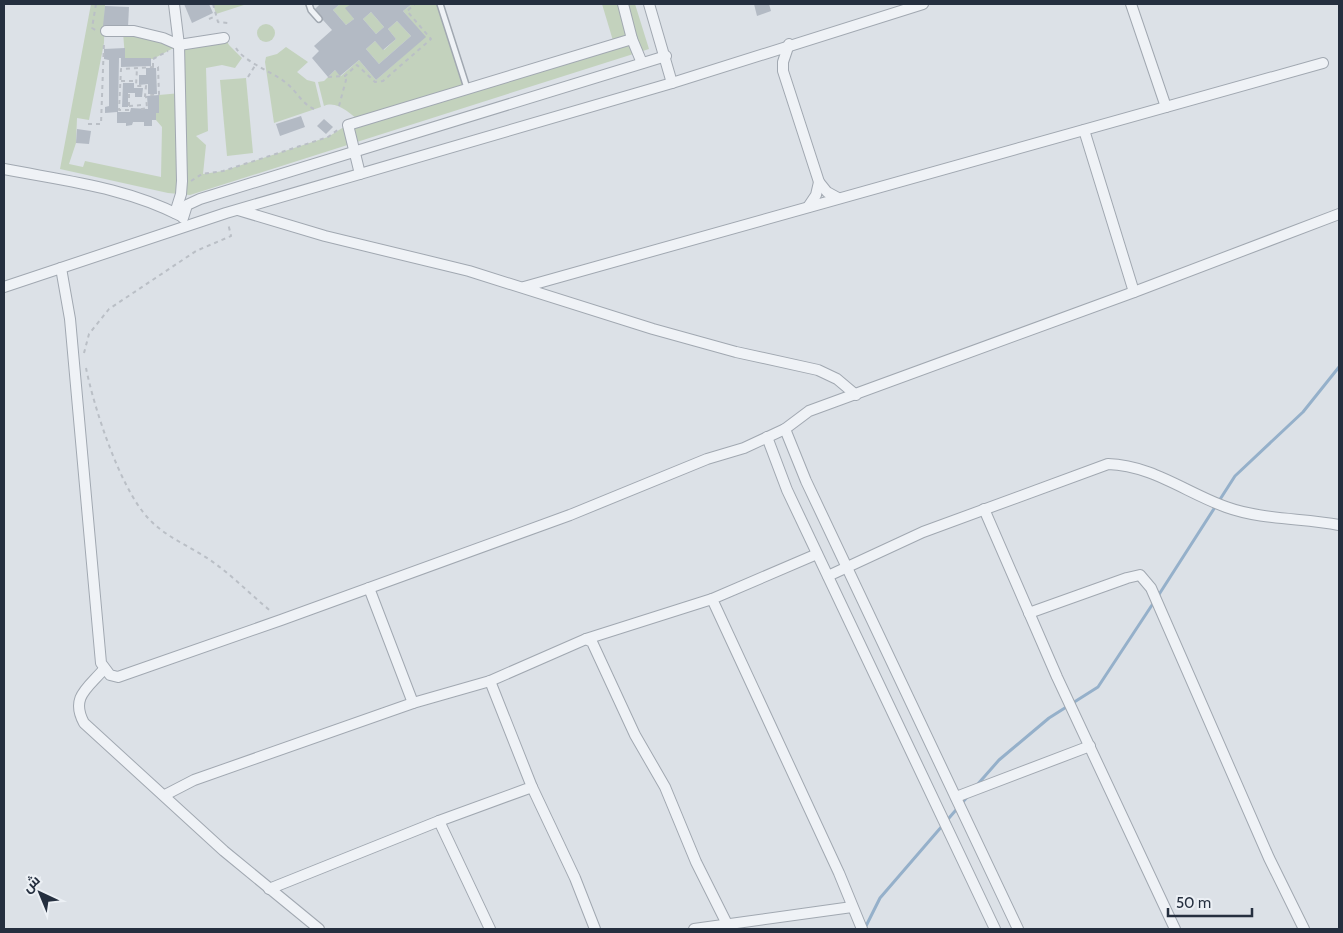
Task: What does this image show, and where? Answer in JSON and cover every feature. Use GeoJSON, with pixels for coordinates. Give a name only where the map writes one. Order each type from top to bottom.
{"type":"FeatureCollection","features":[{"type":"Feature","properties":{"kind":"street"},"geometry":{"type":"LineString","coordinates":[[174,4],[179,45],[182,181],[179,215]]}},
{"type":"Feature","properties":{"kind":"street"},"geometry":{"type":"LineString","coordinates":[[623,4],[632,39],[642,63]]}},
{"type":"Feature","properties":{"kind":"street"},"geometry":{"type":"LineString","coordinates":[[649,4],[666,56],[672,83]]}},
{"type":"Feature","properties":{"kind":"street"},"geometry":{"type":"LineString","coordinates":[[4,286],[226,213],[672,83],[903,7],[922,4]]}},
{"type":"Feature","properties":{"kind":"street"},"geometry":{"type":"LineString","coordinates":[[1131,4],[1166,107]]}},
{"type":"Feature","properties":{"kind":"street"},"geometry":{"type":"LineString","coordinates":[[106,31],[134,31],[163,38],[179,45],[224,38]]}},
{"type":"Feature","properties":{"kind":"street"},"geometry":{"type":"LineString","coordinates":[[360,174],[348,125],[632,39]]}},
{"type":"Feature","properties":{"kind":"street"},"geometry":{"type":"LineString","coordinates":[[789,44],[783,62],[783,71],[819,182],[827,192],[838,198]]}},
{"type":"Feature","properties":{"kind":"street"},"geometry":{"type":"LineString","coordinates":[[179,215],[187,205],[200,199],[666,56]]}},
{"type":"Feature","properties":{"kind":"street"},"geometry":{"type":"LineString","coordinates":[[524,287],[1323,63]]}},
{"type":"Feature","properties":{"kind":"street"},"geometry":{"type":"LineString","coordinates":[[1084,130],[1134,292]]}},
{"type":"Feature","properties":{"kind":"street"},"geometry":{"type":"LineString","coordinates":[[4,169],[106,188],[146,200],[195,224]]}},
{"type":"Feature","properties":{"kind":"street"},"geometry":{"type":"LineString","coordinates":[[808,207],[816,196],[819,182]]}},
{"type":"Feature","properties":{"kind":"street"},"geometry":{"type":"LineString","coordinates":[[238,210],[325,236],[524,287],[662,331],[736,352],[818,370],[837,379],[856,395]]}},
{"type":"Feature","properties":{"kind":"street"},"geometry":{"type":"LineString","coordinates":[[61,268],[70,319],[100,663],[110,675],[118,676],[281,620],[570,515],[708,459],[744,448],[785,429],[809,411],[1134,292],[1339,214]]}},
{"type":"Feature","properties":{"kind":"street"},"geometry":{"type":"LineString","coordinates":[[785,429],[806,481],[1018,929]]}},
{"type":"Feature","properties":{"kind":"street"},"geometry":{"type":"LineString","coordinates":[[767,437],[787,490],[995,929]]}},
{"type":"Feature","properties":{"kind":"street"},"geometry":{"type":"LineString","coordinates":[[828,576],[984,509],[1108,464],[1147,473],[1226,508],[1254,515],[1339,524]]}},
{"type":"Feature","properties":{"kind":"street"},"geometry":{"type":"LineString","coordinates":[[984,509],[1029,613],[1175,929]]}},
{"type":"Feature","properties":{"kind":"street"},"geometry":{"type":"LineString","coordinates":[[165,796],[194,780],[413,703],[490,680],[586,639],[712,599],[817,554]]}},
{"type":"Feature","properties":{"kind":"street"},"geometry":{"type":"LineString","coordinates":[[1029,613],[1127,578],[1140,575],[1145,579],[1151,588],[1269,858],[1304,929]]}},
{"type":"Feature","properties":{"kind":"street"},"geometry":{"type":"LineString","coordinates":[[369,588],[413,703]]}},
{"type":"Feature","properties":{"kind":"street"},"geometry":{"type":"LineString","coordinates":[[712,599],[835,865],[862,929]]}},
{"type":"Feature","properties":{"kind":"street"},"geometry":{"type":"LineString","coordinates":[[586,639],[592,642],[635,735],[665,787],[687,842],[727,924]]}},
{"type":"Feature","properties":{"kind":"street"},"geometry":{"type":"LineString","coordinates":[[104,669],[78,702],[77,711],[84,723],[224,851],[319,929]]}},
{"type":"Feature","properties":{"kind":"street"},"geometry":{"type":"LineString","coordinates":[[490,680],[532,787],[575,878],[595,929]]}},
{"type":"Feature","properties":{"kind":"street"},"geometry":{"type":"LineString","coordinates":[[956,797],[1090,746]]}},
{"type":"Feature","properties":{"kind":"street"},"geometry":{"type":"LineString","coordinates":[[269,889],[439,820],[532,787]]}},
{"type":"Feature","properties":{"kind":"street"},"geometry":{"type":"LineString","coordinates":[[439,820],[490,929]]}},
{"type":"Feature","properties":{"kind":"street"},"geometry":{"type":"LineString","coordinates":[[694,929],[852,907]]}},
{"type":"Feature","properties":{"kind":"lane"},"geometry":{"type":"LineString","coordinates":[[308,4],[310,10],[319,20]]}},
{"type":"Feature","properties":{"kind":"lane"},"geometry":{"type":"LineString","coordinates":[[440,4],[467,89]]}},
{"type":"Feature","properties":{"kind":"path"},"geometry":{"type":"LineString","coordinates":[[92,28],[96,4]]}},
{"type":"Feature","properties":{"kind":"path"},"geometry":{"type":"LineString","coordinates":[[212,4],[215,17]]}},
{"type":"Feature","properties":{"kind":"path"},"geometry":{"type":"LineString","coordinates":[[328,77],[345,76],[357,65],[376,82],[383,80],[431,39],[407,11],[416,4]]}},
{"type":"Feature","properties":{"kind":"path"},"geometry":{"type":"LineString","coordinates":[[212,13],[218,22],[228,23]]}},
{"type":"Feature","properties":{"kind":"path"},"geometry":{"type":"LineString","coordinates":[[209,18],[215,17]]}},
{"type":"Feature","properties":{"kind":"path"},"geometry":{"type":"LineString","coordinates":[[88,124],[101,124],[106,31]]}},
{"type":"Feature","properties":{"kind":"path"},"geometry":{"type":"LineString","coordinates":[[153,67],[153,59],[179,45]]}},
{"type":"Feature","properties":{"kind":"path"},"geometry":{"type":"LineString","coordinates":[[236,48],[248,60],[292,88],[308,107],[314,110]]}},
{"type":"Feature","properties":{"kind":"path"},"geometry":{"type":"LineString","coordinates":[[248,77],[256,64]]}},
{"type":"Feature","properties":{"kind":"path"},"geometry":{"type":"LineString","coordinates":[[129,94],[129,110],[120,110],[121,69],[158,67],[159,94],[146,95]]}},
{"type":"Feature","properties":{"kind":"path"},"geometry":{"type":"LineString","coordinates":[[129,106],[142,105],[142,108],[147,108],[146,86],[136,86],[137,68]]}},
{"type":"Feature","properties":{"kind":"path"},"geometry":{"type":"LineString","coordinates":[[339,106],[346,80],[345,76]]}},
{"type":"Feature","properties":{"kind":"path"},"geometry":{"type":"LineString","coordinates":[[121,81],[136,81]]}},
{"type":"Feature","properties":{"kind":"path"},"geometry":{"type":"LineString","coordinates":[[182,181],[189,182],[202,174],[223,171],[328,137],[348,125]]}},
{"type":"Feature","properties":{"kind":"path"},"geometry":{"type":"LineString","coordinates":[[84,355],[89,334],[109,309],[196,251],[231,236],[226,213]]}},
{"type":"Feature","properties":{"kind":"path"},"geometry":{"type":"LineString","coordinates":[[85,364],[92,399],[110,446],[134,499],[148,519],[182,545],[216,564],[281,620]]}},
{"type":"Feature","properties":{"kind":"green space"},"geometry":{"type":"Polygon","coordinates":[[[91,4],[105,4],[104,43],[89,120],[77,118],[76,143],[69,164],[83,167],[85,161],[161,177],[162,127],[156,120],[156,113],[159,113],[159,95],[181,93],[179,45],[225,38],[242,58],[235,68],[222,65],[206,68],[208,131],[196,136],[206,145],[203,174],[223,171],[328,137],[347,125],[360,121],[338,106],[324,106],[318,82],[324,81],[335,70],[341,76],[359,60],[376,80],[425,37],[403,11],[412,4],[440,4],[467,89],[614,44],[602,4],[635,4],[649,49],[190,195],[168,193],[60,169],[91,4]]]}},
{"type":"Feature","properties":{"kind":"green space"},"geometry":{"type":"Polygon","coordinates":[[[213,4],[247,4],[216,14],[213,4]]]}},
{"type":"Feature","properties":{"kind":"green space"},"geometry":{"type":"Polygon","coordinates":[[[340,4],[351,4],[346,8],[354,19],[346,25],[333,10],[340,4]]]}},
{"type":"Feature","properties":{"kind":"green space"},"geometry":{"type":"Polygon","coordinates":[[[371,12],[384,27],[376,34],[363,19],[371,12]]]}},
{"type":"Feature","properties":{"kind":"green space"},"geometry":{"type":"Polygon","coordinates":[[[397,21],[411,36],[379,64],[366,49],[375,41],[384,50],[396,39],[388,29],[397,21]]]}},
{"type":"Feature","properties":{"kind":"green space"},"geometry":{"type":"Polygon","coordinates":[[[262,24],[270,24],[275,29],[273,40],[262,42],[257,37],[257,29],[262,24]]]}},
{"type":"Feature","properties":{"kind":"green space"},"geometry":{"type":"Polygon","coordinates":[[[123,32],[179,45],[153,59],[125,58],[123,32]]]}},
{"type":"Feature","properties":{"kind":"green space"},"geometry":{"type":"Polygon","coordinates":[[[286,47],[308,62],[297,72],[307,80],[315,82],[321,107],[274,123],[265,62],[266,57],[277,54],[286,47]]]}},
{"type":"Feature","properties":{"kind":"green space"},"geometry":{"type":"Polygon","coordinates":[[[246,78],[253,153],[227,156],[220,80],[246,78]]]}},
{"type":"Feature","properties":{"kind":"building"},"geometry":{"type":"Polygon","coordinates":[[[184,4],[209,4],[213,13],[192,23],[184,4]]]}},
{"type":"Feature","properties":{"kind":"building"},"geometry":{"type":"Polygon","coordinates":[[[320,4],[340,4],[333,10],[346,25],[354,19],[345,8],[351,4],[412,4],[403,11],[426,37],[376,80],[359,60],[340,76],[335,70],[328,77],[312,58],[319,51],[314,46],[332,30],[314,10],[320,4]],[[371,12],[363,19],[376,34],[384,27],[371,12]],[[397,21],[388,29],[396,39],[383,50],[375,41],[366,49],[379,64],[411,36],[397,21]]]}},
{"type":"Feature","properties":{"kind":"building"},"geometry":{"type":"Polygon","coordinates":[[[754,4],[769,4],[771,11],[757,16],[754,4]]]}},
{"type":"Feature","properties":{"kind":"building"},"geometry":{"type":"Polygon","coordinates":[[[105,6],[129,7],[128,27],[103,26],[105,6]]]}},
{"type":"Feature","properties":{"kind":"building"},"geometry":{"type":"Polygon","coordinates":[[[125,48],[125,58],[151,58],[151,66],[121,67],[121,58],[119,58],[118,112],[130,112],[131,108],[148,109],[147,96],[159,95],[159,113],[156,113],[156,120],[152,120],[152,126],[144,126],[144,122],[133,122],[132,125],[126,126],[126,123],[117,123],[117,112],[105,113],[105,107],[109,106],[109,60],[104,59],[104,49],[125,48]]]}},
{"type":"Feature","properties":{"kind":"building"},"geometry":{"type":"Polygon","coordinates":[[[146,68],[156,68],[157,94],[148,94],[148,84],[139,85],[139,75],[146,75],[146,68]]]}},
{"type":"Feature","properties":{"kind":"building"},"geometry":{"type":"Polygon","coordinates":[[[123,83],[134,83],[134,88],[143,88],[142,97],[135,97],[135,93],[128,93],[128,107],[122,107],[123,83]]]}},
{"type":"Feature","properties":{"kind":"building"},"geometry":{"type":"Polygon","coordinates":[[[301,116],[305,127],[280,136],[276,124],[301,116]]]}},
{"type":"Feature","properties":{"kind":"building"},"geometry":{"type":"Polygon","coordinates":[[[324,119],[333,127],[326,134],[317,126],[324,119]]]}},
{"type":"Feature","properties":{"kind":"building"},"geometry":{"type":"Polygon","coordinates":[[[77,129],[91,131],[89,144],[76,143],[77,129]]]}},
{"type":"Feature","properties":{"kind":"waterway"},"geometry":{"type":"LineString","coordinates":[[1158,596],[1235,476],[1303,412],[1339,367]]}},
{"type":"Feature","properties":{"kind":"waterway"},"geometry":{"type":"LineString","coordinates":[[977,785],[999,760],[1049,718],[1098,687],[1154,602]]}},
{"type":"Feature","properties":{"kind":"waterway"},"geometry":{"type":"LineString","coordinates":[[865,928],[880,898],[968,796]]}}]}
